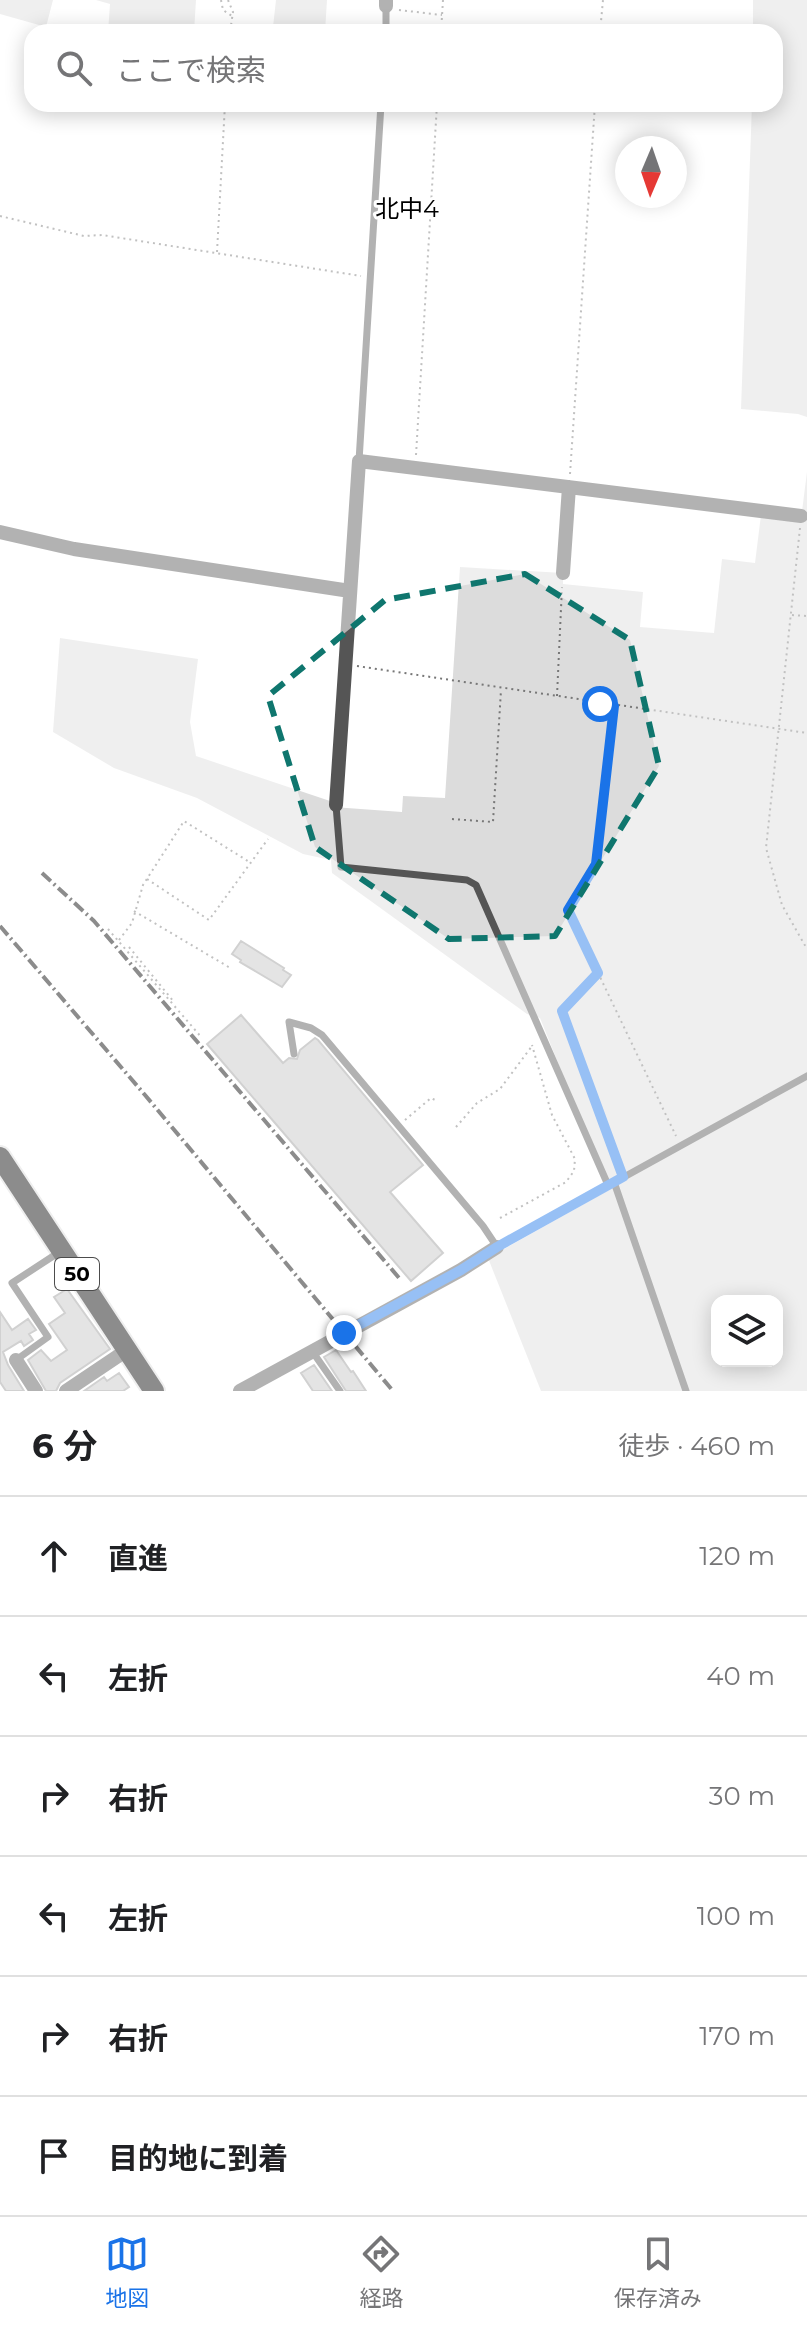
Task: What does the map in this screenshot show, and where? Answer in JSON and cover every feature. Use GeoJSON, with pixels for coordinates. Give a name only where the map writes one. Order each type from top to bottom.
{"type":"FeatureCollection","features":[{"type":"Feature","properties":{"kind":"main road","name":"50"},"geometry":{"type":"LineString","coordinates":[[0,1157],[154,1391]]}},
{"type":"Feature","properties":{"kind":"street"},"geometry":{"type":"LineString","coordinates":[[336,805],[359,461],[801,516]]}},
{"type":"Feature","properties":{"kind":"street"},"geometry":{"type":"LineString","coordinates":[[563,573],[569,487]]}},
{"type":"Feature","properties":{"kind":"street"},"geometry":{"type":"LineString","coordinates":[[0,532],[74,549],[350,591]]}},
{"type":"Feature","properties":{"kind":"street"},"geometry":{"type":"LineString","coordinates":[[240,1391],[461,1270],[497,1247]]}},
{"type":"Feature","properties":{"kind":"street"},"geometry":{"type":"LineString","coordinates":[[66,1391],[127,1350]]}},
{"type":"Feature","properties":{"kind":"street"},"geometry":{"type":"LineString","coordinates":[[16,1360],[36,1391]]}},
{"type":"Feature","properties":{"kind":"lane"},"geometry":{"type":"LineString","coordinates":[[386,3],[386,24]]}},
{"type":"Feature","properties":{"kind":"lane"},"geometry":{"type":"LineString","coordinates":[[359,461],[380,112]]}},
{"type":"Feature","properties":{"kind":"lane"},"geometry":{"type":"LineString","coordinates":[[336,805],[341,867],[467,880],[476,885],[611,1183],[686,1391]]}},
{"type":"Feature","properties":{"kind":"lane"},"geometry":{"type":"LineString","coordinates":[[294,1054],[289,1022],[311,1028],[322,1035],[483,1226],[497,1247],[807,1076]]}},
{"type":"Feature","properties":{"kind":"lane"},"geometry":{"type":"LineString","coordinates":[[16,1360],[48,1337],[12,1283],[61,1250]]}},
{"type":"Feature","properties":{"kind":"lane"},"geometry":{"type":"LineString","coordinates":[[312,1351],[340,1391]]}},
{"type":"Feature","properties":{"kind":"path"},"geometry":{"type":"LineString","coordinates":[[221,0],[223,10],[233,17]]}},
{"type":"Feature","properties":{"kind":"path"},"geometry":{"type":"LineString","coordinates":[[228,0],[231,2],[232,24]]}},
{"type":"Feature","properties":{"kind":"path"},"geometry":{"type":"LineString","coordinates":[[441,24],[443,0]]}},
{"type":"Feature","properties":{"kind":"path"},"geometry":{"type":"LineString","coordinates":[[601,24],[603,0]]}},
{"type":"Feature","properties":{"kind":"path"},"geometry":{"type":"LineString","coordinates":[[386,3],[442,15]]}},
{"type":"Feature","properties":{"kind":"path"},"geometry":{"type":"LineString","coordinates":[[217,253],[225,112]]}},
{"type":"Feature","properties":{"kind":"path"},"geometry":{"type":"LineString","coordinates":[[415,468],[437,112]]}},
{"type":"Feature","properties":{"kind":"path"},"geometry":{"type":"LineString","coordinates":[[569,487],[594,112]]}},
{"type":"Feature","properties":{"kind":"path"},"geometry":{"type":"LineString","coordinates":[[0,216],[84,236],[102,235],[370,277]]}},
{"type":"Feature","properties":{"kind":"path"},"geometry":{"type":"LineString","coordinates":[[801,516],[766,848],[782,905],[807,949]]}},
{"type":"Feature","properties":{"kind":"path"},"geometry":{"type":"LineString","coordinates":[[557,697],[563,573]]}},
{"type":"Feature","properties":{"kind":"path"},"geometry":{"type":"LineString","coordinates":[[791,615],[807,616]]}},
{"type":"Feature","properties":{"kind":"path"},"geometry":{"type":"LineString","coordinates":[[345,664],[807,733]]}},
{"type":"Feature","properties":{"kind":"path"},"geometry":{"type":"LineString","coordinates":[[452,819],[493,822],[501,689]]}},
{"type":"Feature","properties":{"kind":"path"},"geometry":{"type":"LineString","coordinates":[[614,706],[596,864],[568,910],[680,1145]]}},
{"type":"Feature","properties":{"kind":"path"},"geometry":{"type":"LineString","coordinates":[[119,940],[132,923],[139,893],[184,821],[251,863]]}},
{"type":"Feature","properties":{"kind":"path"},"geometry":{"type":"LineString","coordinates":[[147,879],[209,920],[268,839]]}},
{"type":"Feature","properties":{"kind":"path"},"geometry":{"type":"LineString","coordinates":[[134,911],[232,969]]}},
{"type":"Feature","properties":{"kind":"path"},"geometry":{"type":"LineString","coordinates":[[108,929],[202,1038],[129,947]]}},
{"type":"Feature","properties":{"kind":"path"},"geometry":{"type":"LineString","coordinates":[[598,973],[562,1011],[623,1177]]}},
{"type":"Feature","properties":{"kind":"path"},"geometry":{"type":"LineString","coordinates":[[456,1127],[477,1103],[500,1089],[532,1045],[552,1115],[575,1159],[575,1166],[566,1182],[500,1218]]}},
{"type":"Feature","properties":{"kind":"path"},"geometry":{"type":"LineString","coordinates":[[399,1126],[431,1098],[437,1101]]}},
{"type":"Feature","properties":{"kind":"highlighted area"},"geometry":{"type":"Polygon","coordinates":[[[525,574],[630,640],[659,766],[555,936],[449,939],[315,847],[268,696],[385,600],[525,574]]]}},
{"type":"Feature","properties":{"kind":"shaded area"},"geometry":{"type":"Polygon","coordinates":[[[0,0],[53,0],[47,24],[0,14],[0,0]]]}},
{"type":"Feature","properties":{"kind":"shaded area"},"geometry":{"type":"Polygon","coordinates":[[[96,0],[196,0],[194,24],[109,24],[110,4],[96,0]]]}},
{"type":"Feature","properties":{"kind":"shaded area"},"geometry":{"type":"Polygon","coordinates":[[[276,0],[327,0],[326,24],[273,24],[276,0]]]}},
{"type":"Feature","properties":{"kind":"shaded area"},"geometry":{"type":"Polygon","coordinates":[[[753,0],[807,0],[807,417],[741,409],[752,112],[783,112],[783,24],[753,24],[753,0]]]}},
{"type":"Feature","properties":{"kind":"shaded area"},"geometry":{"type":"Polygon","coordinates":[[[807,472],[807,1391],[541,1391],[488,1258],[609,1190],[540,1018],[527,1014],[332,873],[331,860],[303,854],[197,798],[114,768],[53,732],[60,638],[198,659],[190,722],[196,756],[333,802],[333,807],[402,812],[403,796],[445,798],[460,567],[563,573],[563,584],[643,592],[640,627],[714,633],[722,559],[755,563],[761,515],[801,519],[807,472]]]}},
{"type":"Feature","properties":{"kind":"building"},"geometry":{"type":"Polygon","coordinates":[[[241,941],[291,975],[282,987],[232,954],[241,941]]]}},
{"type":"Feature","properties":{"kind":"building"},"geometry":{"type":"Polygon","coordinates":[[[241,1015],[283,1063],[289,1058],[297,1059],[300,1050],[315,1038],[318,1040],[423,1165],[390,1192],[443,1253],[411,1281],[207,1044],[241,1015]]]}},
{"type":"Feature","properties":{"kind":"building"},"geometry":{"type":"Polygon","coordinates":[[[67,1289],[110,1349],[60,1383],[56,1391],[46,1391],[28,1360],[41,1350],[51,1361],[67,1350],[49,1324],[65,1313],[54,1297],[67,1289]]]}},
{"type":"Feature","properties":{"kind":"building"},"geometry":{"type":"Polygon","coordinates":[[[0,1312],[12,1330],[28,1319],[36,1330],[29,1334],[33,1340],[24,1346],[21,1341],[3,1352],[24,1391],[6,1391],[0,1382],[0,1312]]]}},
{"type":"Feature","properties":{"kind":"building"},"geometry":{"type":"Polygon","coordinates":[[[336,1350],[366,1391],[346,1391],[324,1357],[336,1350]]]}},
{"type":"Feature","properties":{"kind":"building"},"geometry":{"type":"Polygon","coordinates":[[[314,1365],[332,1391],[313,1391],[301,1373],[314,1365]]]}},
{"type":"Feature","properties":{"kind":"building"},"geometry":{"type":"Polygon","coordinates":[[[119,1373],[129,1387],[123,1391],[84,1391],[104,1377],[107,1381],[119,1373]]]}},
{"type":"Feature","properties":{"kind":"railway"},"geometry":{"type":"LineString","coordinates":[[42,873],[94,921],[400,1279]]}},
{"type":"Feature","properties":{"kind":"railway"},"geometry":{"type":"LineString","coordinates":[[0,926],[393,1391]]}},
{"type":"Feature","properties":{"kind":"district","name":"北中4"},"geometry":{"type":"Point","coordinates":[407,209]}},
{"type":"Feature","properties":{"kind":"route"},"geometry":{"type":"LineString","coordinates":[[344,1333],[623,1177],[562,1011],[598,973],[568,910],[596,864],[614,706],[600,704]]}}]}
